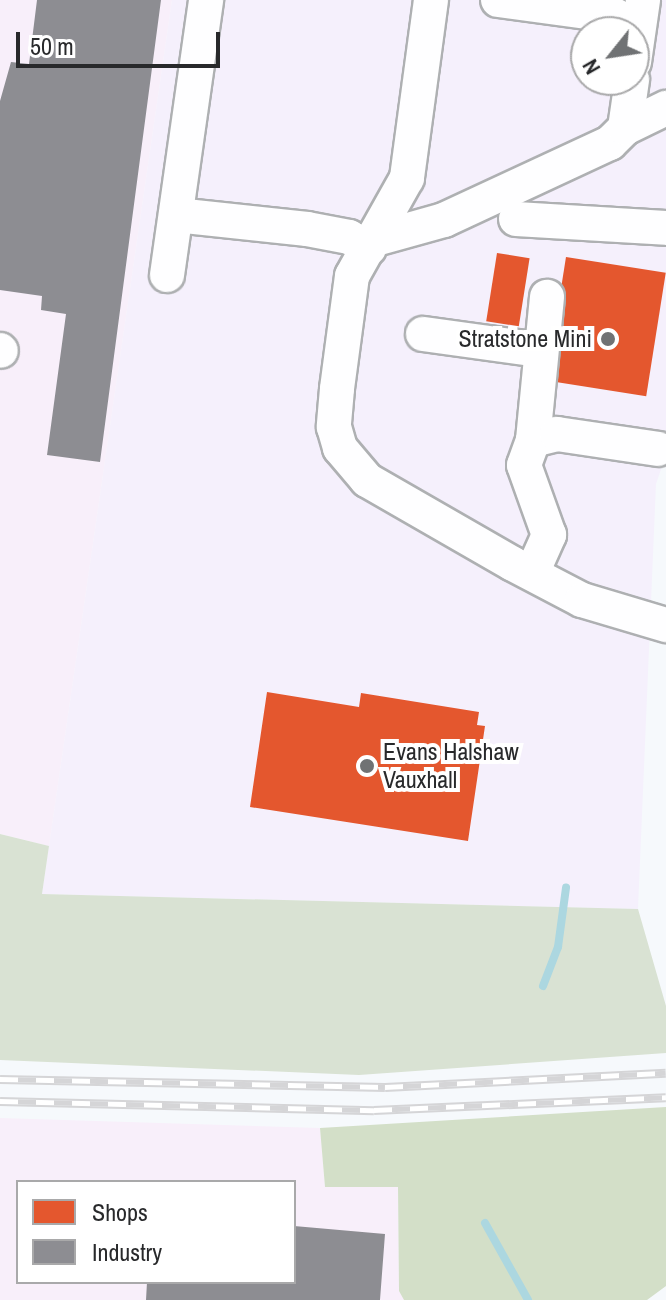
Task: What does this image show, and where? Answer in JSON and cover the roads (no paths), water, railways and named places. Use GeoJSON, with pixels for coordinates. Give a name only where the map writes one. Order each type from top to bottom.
{"type":"FeatureCollection","features":[{"type":"Feature","properties":{"kind":"street"},"geometry":{"type":"LineString","coordinates":[[167,275],[206,0]]}},
{"type":"Feature","properties":{"kind":"street"},"geometry":{"type":"LineString","coordinates":[[498,0],[616,16]]}},
{"type":"Feature","properties":{"kind":"street"},"geometry":{"type":"LineString","coordinates":[[434,5],[407,178],[373,244],[352,276],[334,427],[340,448],[367,480],[532,573],[582,600],[666,625]]}},
{"type":"Feature","properties":{"kind":"street"},"geometry":{"type":"LineString","coordinates":[[625,128],[628,96]]}},
{"type":"Feature","properties":{"kind":"street"},"geometry":{"type":"LineString","coordinates":[[176,215],[321,232],[373,244],[444,220],[610,143],[625,128],[666,108]]}},
{"type":"Feature","properties":{"kind":"street"},"geometry":{"type":"LineString","coordinates":[[516,219],[666,228]]}},
{"type":"Feature","properties":{"kind":"street"},"geometry":{"type":"LineString","coordinates":[[532,573],[549,535],[524,465],[533,440],[547,297]]}},
{"type":"Feature","properties":{"kind":"street"},"geometry":{"type":"LineString","coordinates":[[423,334],[540,350]]}},
{"type":"Feature","properties":{"kind":"street"},"geometry":{"type":"LineString","coordinates":[[533,440],[557,434],[658,449]]}},
{"type":"Feature","properties":{"kind":"waterway"},"geometry":{"type":"LineString","coordinates":[[543,986],[558,947],[566,888]]}},
{"type":"Feature","properties":{"kind":"waterway"},"geometry":{"type":"LineString","coordinates":[[485,1223],[528,1300]]}},
{"type":"Feature","properties":{"kind":"railway"},"geometry":{"type":"LineString","coordinates":[[0,1079],[385,1087],[666,1073]]}},
{"type":"Feature","properties":{"kind":"railway"},"geometry":{"type":"LineString","coordinates":[[0,1101],[374,1110],[666,1097]]}},
{"type":"Feature","properties":{"kind":"place","name":"Stratstone Mini"},"geometry":{"type":"Point","coordinates":[608,339]}},
{"type":"Feature","properties":{"kind":"place","name":"Evans Halshaw Vauxhall"},"geometry":{"type":"Point","coordinates":[367,766]}}]}
